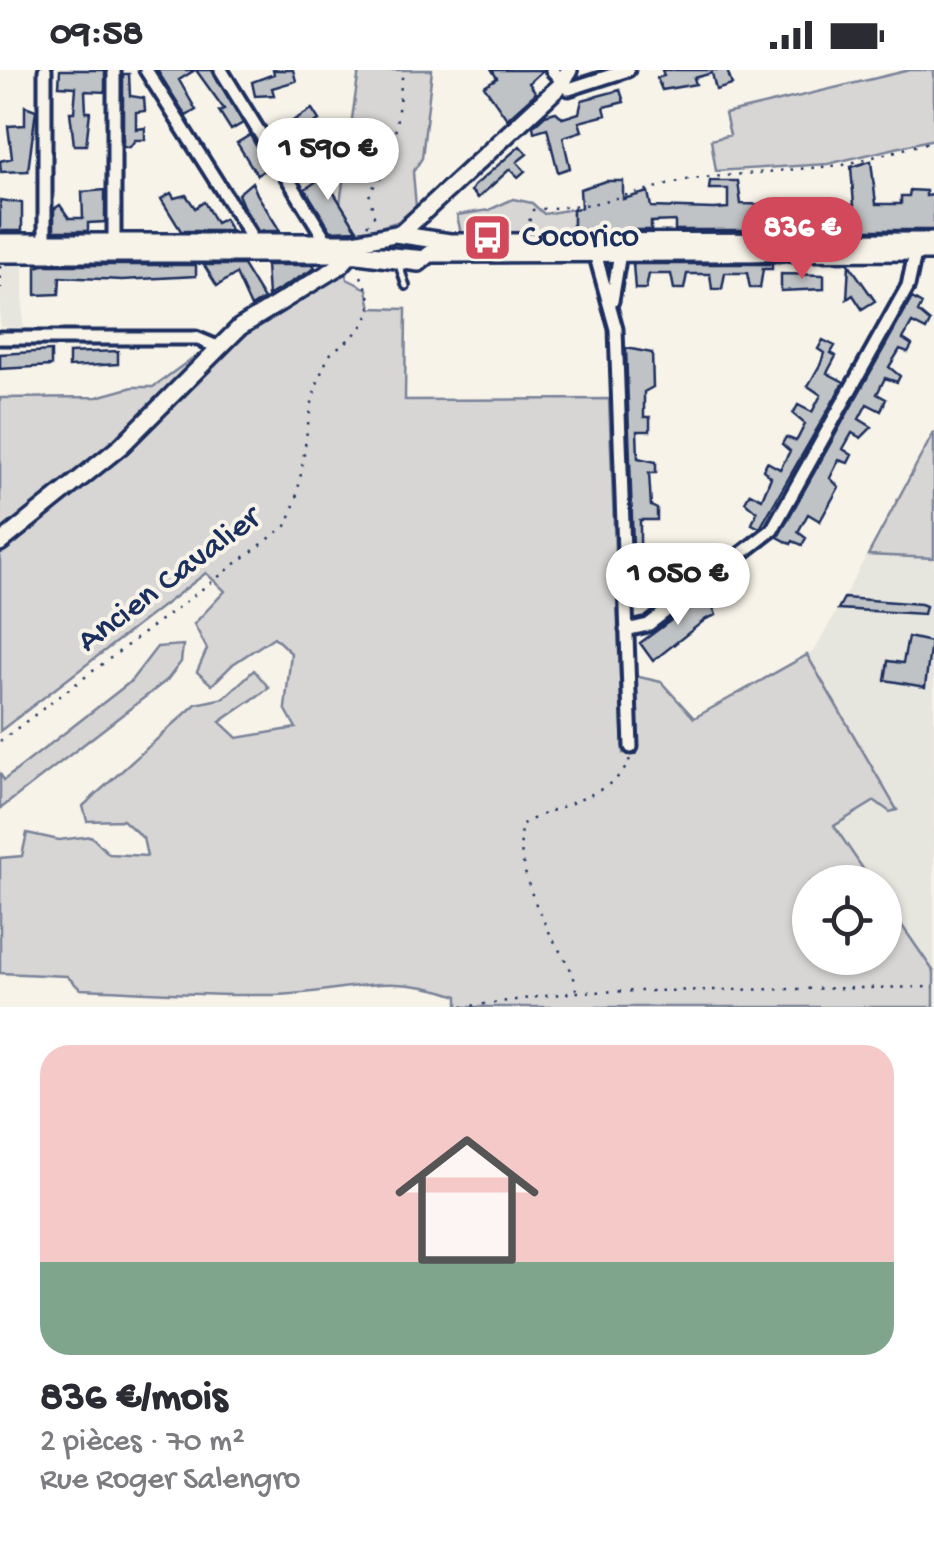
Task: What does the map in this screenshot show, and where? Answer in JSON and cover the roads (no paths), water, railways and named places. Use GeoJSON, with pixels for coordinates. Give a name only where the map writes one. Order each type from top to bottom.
{"type":"FeatureCollection","features":[{"type":"Feature","properties":{"kind":"main road"},"geometry":{"type":"LineString","coordinates":[[394,250],[423,210],[561,75]]}},
{"type":"Feature","properties":{"kind":"main road"},"geometry":{"type":"LineString","coordinates":[[423,210],[426,243]]}},
{"type":"Feature","properties":{"kind":"main road"},"geometry":{"type":"LineString","coordinates":[[0,248],[44,243],[111,247],[248,242],[324,248],[354,262]]}},
{"type":"Feature","properties":{"kind":"main road"},"geometry":{"type":"LineString","coordinates":[[0,248],[394,250],[426,243],[541,253],[594,253],[845,246]]}},
{"type":"Feature","properties":{"kind":"main road"},"geometry":{"type":"LineString","coordinates":[[0,544],[121,446],[240,327],[317,279],[354,262],[426,243],[927,247]]}},
{"type":"Feature","properties":{"kind":"main road"},"geometry":{"type":"LineString","coordinates":[[317,279],[324,271],[324,248]]}},
{"type":"Feature","properties":{"kind":"street"},"geometry":{"type":"LineString","coordinates":[[44,243],[45,70]]}},
{"type":"Feature","properties":{"kind":"street"},"geometry":{"type":"LineString","coordinates":[[111,247],[114,70]]}},
{"type":"Feature","properties":{"kind":"street"},"geometry":{"type":"LineString","coordinates":[[146,70],[249,233],[248,242]]}},
{"type":"Feature","properties":{"kind":"street"},"geometry":{"type":"LineString","coordinates":[[222,70],[324,248]]}},
{"type":"Feature","properties":{"kind":"street"},"geometry":{"type":"LineString","coordinates":[[561,75],[569,89],[628,70]]}},
{"type":"Feature","properties":{"kind":"street"},"geometry":{"type":"LineString","coordinates":[[626,630],[648,625],[772,530],[927,247]]}},
{"type":"Feature","properties":{"kind":"street"},"geometry":{"type":"LineString","coordinates":[[611,305],[620,252]]}},
{"type":"Feature","properties":{"kind":"street"},"geometry":{"type":"LineString","coordinates":[[594,253],[616,329],[631,747]]}},
{"type":"Feature","properties":{"kind":"street"},"geometry":{"type":"LineString","coordinates":[[0,338],[196,338],[220,348]]}},
{"type":"Feature","properties":{"kind":"lane"},"geometry":{"type":"LineString","coordinates":[[111,247],[394,250]]}},
{"type":"Feature","properties":{"kind":"lane"},"geometry":{"type":"LineString","coordinates":[[541,253],[552,248],[927,247]]}},
{"type":"Feature","properties":{"kind":"place","name":"Cocorico"},"geometry":{"type":"Point","coordinates":[487,238]}}]}
